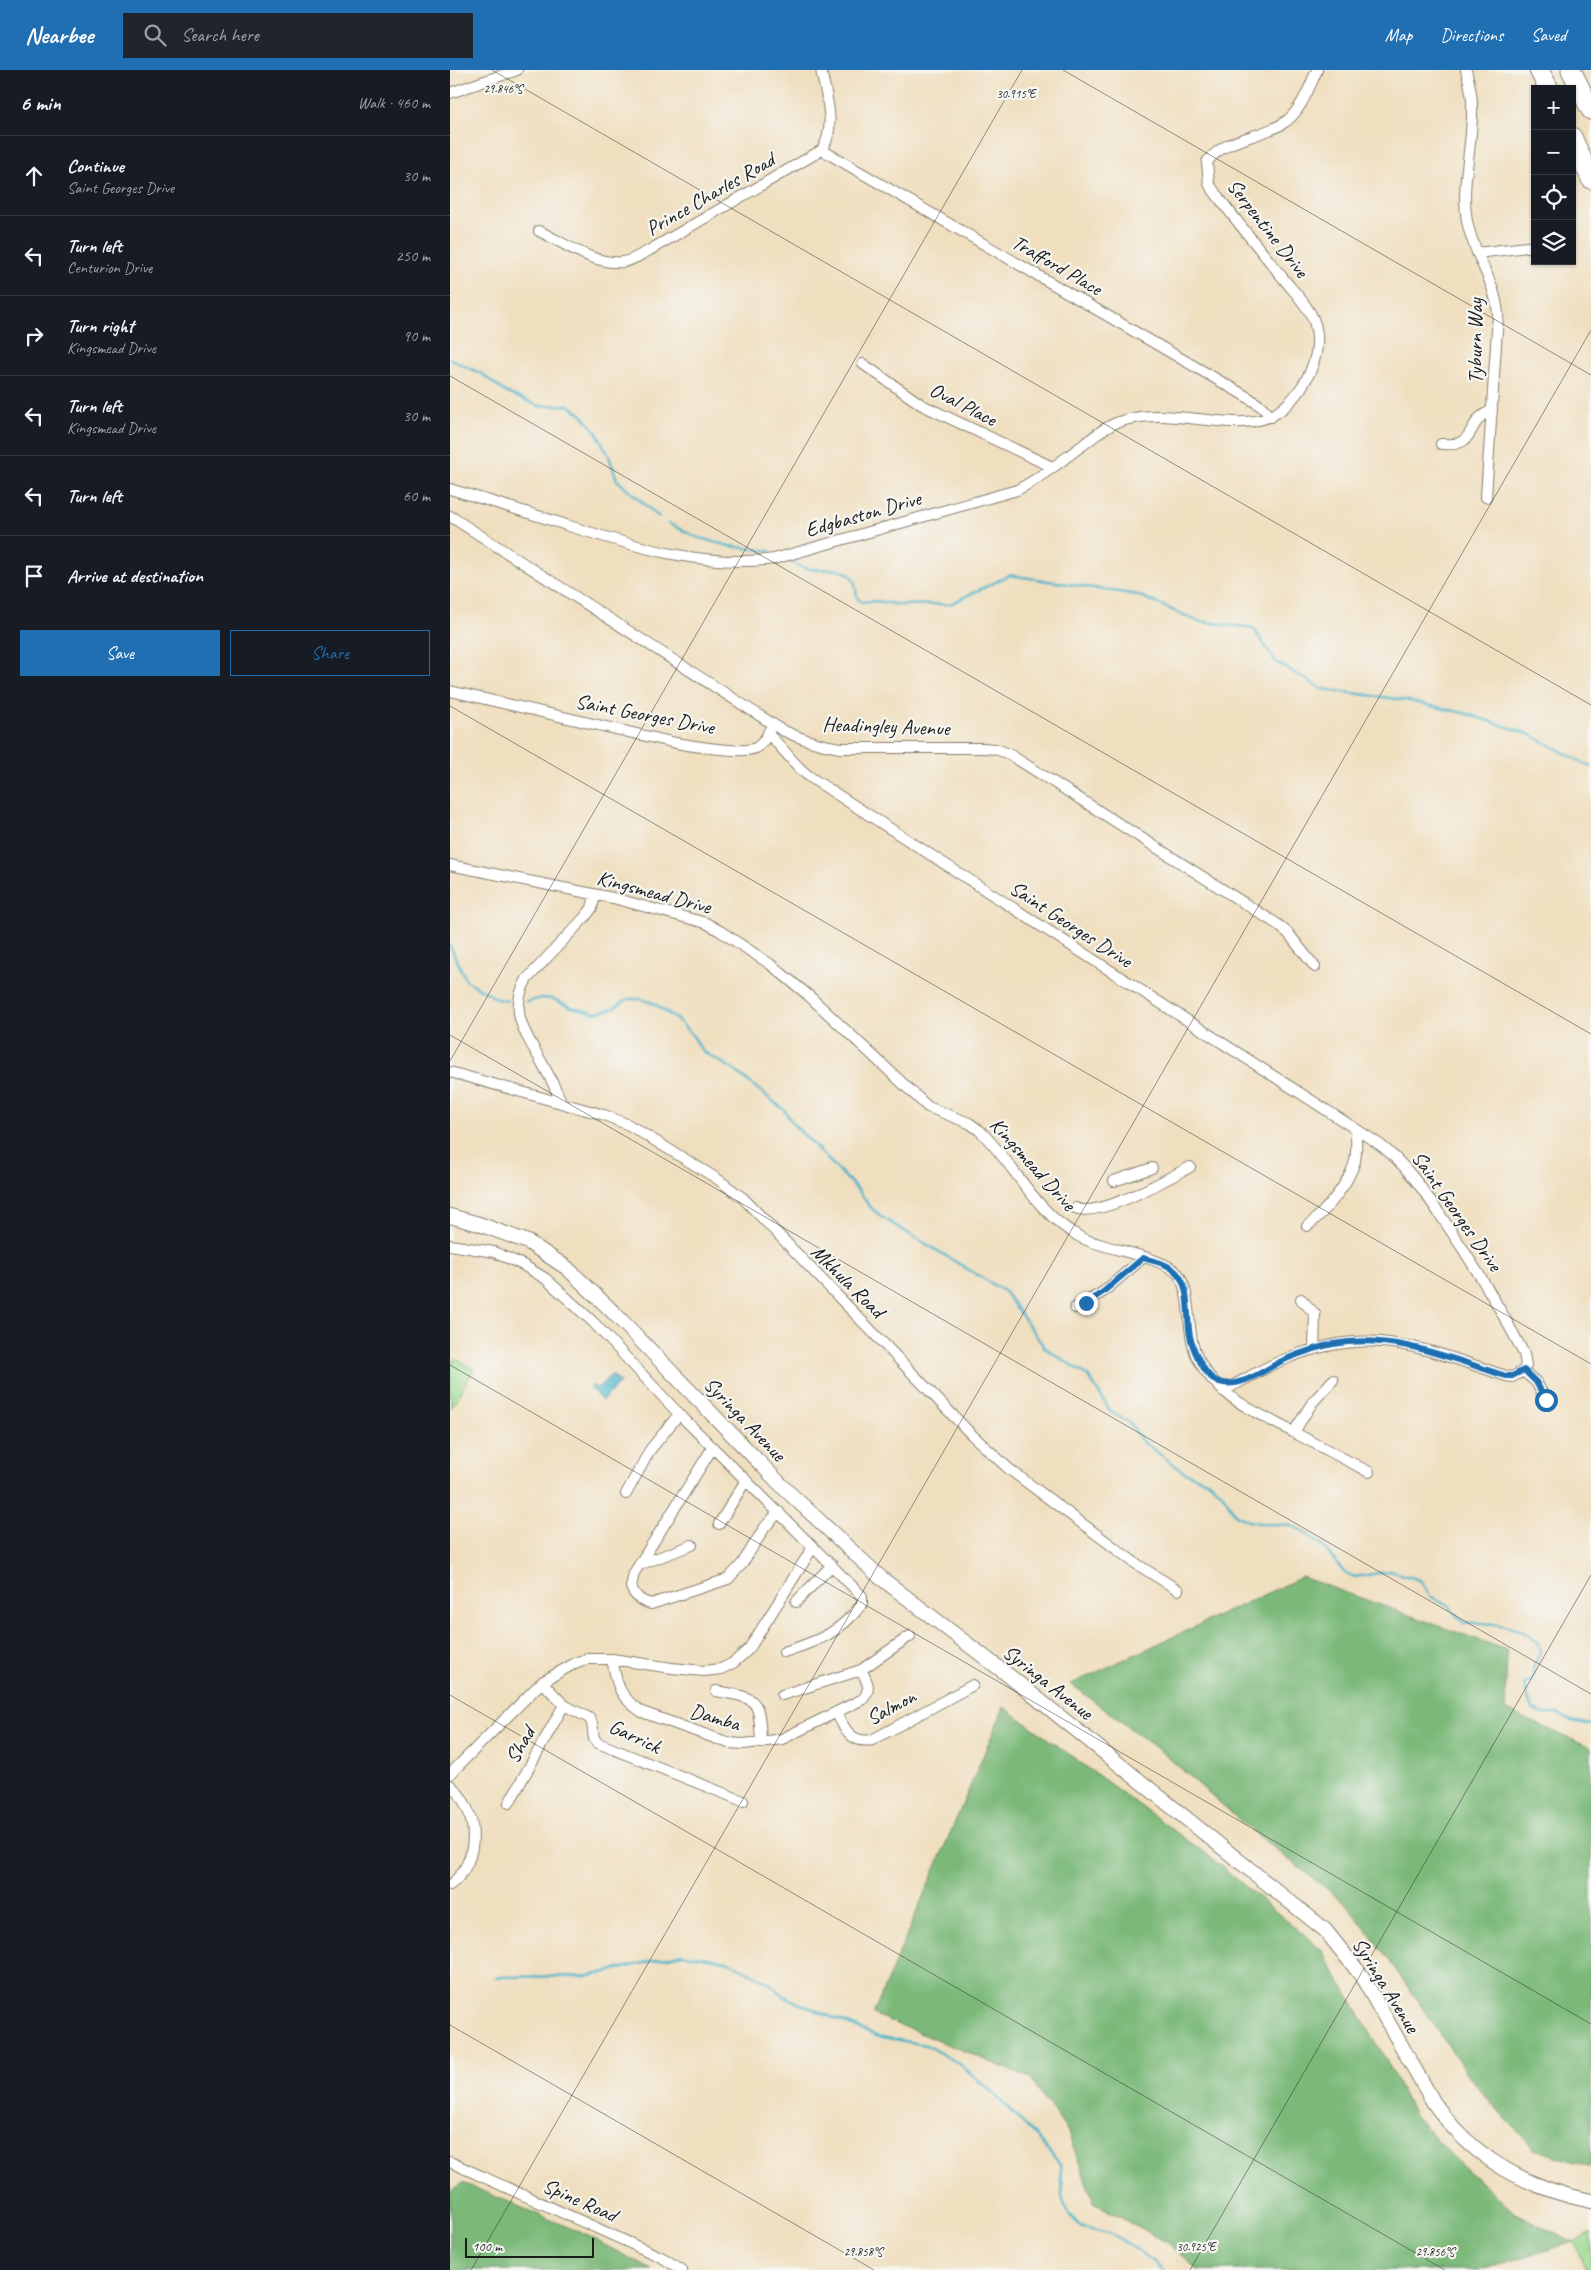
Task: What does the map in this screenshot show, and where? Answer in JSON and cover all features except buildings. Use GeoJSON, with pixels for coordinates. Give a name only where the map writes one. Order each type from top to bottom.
{"type":"FeatureCollection","features":[{"type":"Feature","properties":{"kind":"highway"},"geometry":{"type":"LineString","coordinates":[[1539,70],[1548,85]]}},
{"type":"Feature","properties":{"kind":"highway"},"geometry":{"type":"LineString","coordinates":[[1571,70],[1591,110]]}},
{"type":"Feature","properties":{"kind":"highway"},"geometry":{"type":"LineString","coordinates":[[1576,146],[1591,179]]}},
{"type":"Feature","properties":{"kind":"street"},"geometry":{"type":"LineString","coordinates":[[450,93],[517,70]]}},
{"type":"Feature","properties":{"kind":"street"},"geometry":{"type":"LineString","coordinates":[[821,70],[829,116],[829,134],[822,150]]}},
{"type":"Feature","properties":{"kind":"street","name":"Serpentine Drive"},"geometry":{"type":"LineString","coordinates":[[1271,417],[1285,408],[1304,383],[1314,364],[1316,331],[1313,319],[1301,300],[1209,184],[1208,162],[1214,152],[1230,143],[1283,124],[1293,115],[1306,94],[1317,70]]}},
{"type":"Feature","properties":{"kind":"street","name":"Tyburn Way"},"geometry":{"type":"LineString","coordinates":[[1466,70],[1472,103],[1465,198],[1467,221],[1477,252],[1497,299],[1498,315],[1486,498]]}},
{"type":"Feature","properties":{"kind":"street","name":"Prince Charles Road"},"geometry":{"type":"LineString","coordinates":[[539,231],[598,260],[625,262],[639,256],[822,150]]}},
{"type":"Feature","properties":{"kind":"street","name":"Trafford Place"},"geometry":{"type":"LineString","coordinates":[[822,150],[1249,398],[1262,406],[1271,417]]}},
{"type":"Feature","properties":{"kind":"street"},"geometry":{"type":"LineString","coordinates":[[1477,252],[1531,246]]}},
{"type":"Feature","properties":{"kind":"street","name":"Oval Place"},"geometry":{"type":"LineString","coordinates":[[863,364],[922,405],[1052,468]]}},
{"type":"Feature","properties":{"kind":"street"},"geometry":{"type":"LineString","coordinates":[[1441,444],[1457,444],[1464,440],[1480,416],[1492,411]]}},
{"type":"Feature","properties":{"kind":"street","name":"Edgbaston Drive"},"geometry":{"type":"LineString","coordinates":[[450,489],[639,548],[702,558],[753,561],[774,558],[1018,490],[1035,481],[1107,427],[1123,420],[1139,417],[1156,417],[1244,422],[1271,417]]}},
{"type":"Feature","properties":{"kind":"street","name":"Headingley Avenue"},"geometry":{"type":"LineString","coordinates":[[450,516],[772,723],[807,741],[840,748],[983,748],[996,749],[1009,754],[1277,924],[1288,934],[1315,967]]}},
{"type":"Feature","properties":{"kind":"street","name":"Saint Georges Drive"},"geometry":{"type":"LineString","coordinates":[[450,691],[699,747],[750,749],[762,744],[768,734],[780,744],[793,763],[810,777],[1397,1157],[1433,1204],[1475,1265],[1524,1354],[1526,1366],[1524,1370]]}},
{"type":"Feature","properties":{"kind":"street"},"geometry":{"type":"LineString","coordinates":[[768,734],[772,723]]}},
{"type":"Feature","properties":{"kind":"street","name":"Kingsmead Drive"},"geometry":{"type":"LineString","coordinates":[[450,865],[647,906],[706,923],[734,940],[770,964],[808,995],[928,1107],[963,1120],[979,1130],[1031,1196],[1063,1225],[1092,1242],[1165,1265],[1178,1275],[1184,1291],[1190,1337],[1197,1358],[1208,1375],[1223,1391],[1247,1408],[1369,1472]]}},
{"type":"Feature","properties":{"kind":"street"},"geometry":{"type":"LineString","coordinates":[[562,1103],[522,1026],[518,1010],[519,999],[521,989],[527,979],[585,917],[592,908],[595,895]]}},
{"type":"Feature","properties":{"kind":"street","name":"Mkhula Road"},"geometry":{"type":"LineString","coordinates":[[450,1072],[562,1103],[629,1125],[688,1159],[735,1192],[972,1435],[1009,1469],[1135,1563],[1178,1590]]}},
{"type":"Feature","properties":{"kind":"street"},"geometry":{"type":"LineString","coordinates":[[1307,1226],[1322,1215],[1330,1206],[1350,1171],[1355,1161],[1356,1130]]}},
{"type":"Feature","properties":{"kind":"street"},"geometry":{"type":"LineString","coordinates":[[1076,1208],[1090,1212],[1111,1205],[1190,1167]]}},
{"type":"Feature","properties":{"kind":"street"},"geometry":{"type":"LineString","coordinates":[[1114,1181],[1152,1168]]}},
{"type":"Feature","properties":{"kind":"street","name":"Syringa Avenue"},"geometry":{"type":"LineString","coordinates":[[450,1216],[479,1224],[528,1242],[567,1268],[620,1318],[786,1490],[881,1578],[1008,1675],[1325,1930],[1361,1975],[1434,2103],[1468,2143],[1488,2159],[1517,2177],[1560,2194],[1591,2200]]}},
{"type":"Feature","properties":{"kind":"street"},"geometry":{"type":"LineString","coordinates":[[450,1245],[494,1252],[523,1265],[546,1279],[593,1322],[679,1414],[862,1596],[862,1604],[831,1635],[784,1652]]}},
{"type":"Feature","properties":{"kind":"street"},"geometry":{"type":"LineString","coordinates":[[1075,1308],[1103,1292],[1143,1258]]}},
{"type":"Feature","properties":{"kind":"street"},"geometry":{"type":"LineString","coordinates":[[1301,1299],[1315,1314],[1314,1349]]}},
{"type":"Feature","properties":{"kind":"street"},"geometry":{"type":"LineString","coordinates":[[1223,1391],[1286,1359],[1314,1349],[1333,1344],[1384,1341],[1418,1348],[1506,1376],[1512,1376],[1524,1370],[1536,1382],[1546,1400]]}},
{"type":"Feature","properties":{"kind":"street"},"geometry":{"type":"LineString","coordinates":[[1208,1375],[1223,1382],[1246,1380]]}},
{"type":"Feature","properties":{"kind":"street"},"geometry":{"type":"LineString","coordinates":[[1246,1380],[1238,1393],[1247,1408]]}},
{"type":"Feature","properties":{"kind":"street"},"geometry":{"type":"LineString","coordinates":[[1294,1432],[1312,1403],[1333,1380]]}},
{"type":"Feature","properties":{"kind":"street"},"geometry":{"type":"LineString","coordinates":[[626,1494],[650,1450],[679,1414]]}},
{"type":"Feature","properties":{"kind":"street"},"geometry":{"type":"LineString","coordinates":[[713,1447],[632,1577],[631,1587],[638,1599],[651,1604],[728,1579],[738,1569],[765,1527],[779,1512]]}},
{"type":"Feature","properties":{"kind":"street"},"geometry":{"type":"LineString","coordinates":[[719,1524],[746,1480]]}},
{"type":"Feature","properties":{"kind":"street"},"geometry":{"type":"LineString","coordinates":[[639,1564],[692,1545]]}},
{"type":"Feature","properties":{"kind":"street"},"geometry":{"type":"LineString","coordinates":[[450,1774],[542,1682],[577,1662],[587,1659],[612,1659],[704,1671],[721,1669],[733,1663],[749,1649],[813,1547]]}},
{"type":"Feature","properties":{"kind":"street"},"geometry":{"type":"LineString","coordinates":[[796,1602],[832,1565]]}},
{"type":"Feature","properties":{"kind":"street"},"geometry":{"type":"LineString","coordinates":[[782,1695],[861,1670],[910,1636]]}},
{"type":"Feature","properties":{"kind":"street","name":"Damba"},"geometry":{"type":"LineString","coordinates":[[612,1659],[617,1686],[629,1704],[642,1712],[729,1743],[761,1743],[782,1739],[863,1699],[868,1692],[867,1682],[861,1670]]}},
{"type":"Feature","properties":{"kind":"street","name":"Garrick"},"geometry":{"type":"LineString","coordinates":[[542,1682],[564,1705],[590,1718],[594,1739],[598,1743],[743,1802]]}},
{"type":"Feature","properties":{"kind":"street","name":"Salmon"},"geometry":{"type":"LineString","coordinates":[[836,1712],[846,1732],[859,1741],[872,1740],[973,1685]]}},
{"type":"Feature","properties":{"kind":"street"},"geometry":{"type":"LineString","coordinates":[[716,1691],[744,1696],[756,1705],[760,1714],[761,1743]]}},
{"type":"Feature","properties":{"kind":"street","name":"Shad"},"geometry":{"type":"LineString","coordinates":[[508,1803],[564,1705]]}},
{"type":"Feature","properties":{"kind":"street"},"geometry":{"type":"LineString","coordinates":[[450,1786],[460,1793],[474,1829],[467,1864],[456,1880],[450,1884]]}},
{"type":"Feature","properties":{"kind":"street","name":"Spine Road"},"geometry":{"type":"LineString","coordinates":[[450,2153],[461,2165]]}},
{"type":"Feature","properties":{"kind":"street","name":"Spine Road"},"geometry":{"type":"LineString","coordinates":[[450,2162],[461,2165],[491,2181],[663,2258],[682,2270]]}},
{"type":"Feature","properties":{"kind":"green space"},"geometry":{"type":"Polygon","coordinates":[[[455,1358],[474,1369],[451,1408],[450,1366],[455,1358]]]}},
{"type":"Feature","properties":{"kind":"green space"},"geometry":{"type":"Polygon","coordinates":[[[1302,1577],[1507,1650],[1505,1710],[1591,1748],[1591,2167],[1534,2149],[1476,2086],[1394,1967],[1347,1905],[1245,1825],[1163,1753],[1071,1684],[1302,1577]]]}},
{"type":"Feature","properties":{"kind":"green space"},"geometry":{"type":"Polygon","coordinates":[[[1004,1707],[1205,1853],[1321,1949],[1385,2058],[1414,2115],[1452,2156],[1515,2213],[1574,2242],[1481,2270],[1198,2270],[1166,2242],[1094,2203],[1068,2132],[1030,2078],[873,2014],[1004,1707]]]}},
{"type":"Feature","properties":{"kind":"green space"},"geometry":{"type":"Polygon","coordinates":[[[463,2183],[580,2232],[652,2270],[450,2270],[450,2191],[463,2183]]]}},
{"type":"Feature","properties":{"kind":"green space"},"geometry":{"type":"Polygon","coordinates":[[[1591,2233],[1591,2270],[1586,2270],[1574,2242],[1591,2233]]]}},
{"type":"Feature","properties":{"kind":"water"},"geometry":{"type":"Polygon","coordinates":[[[612,1374],[620,1383],[602,1401],[590,1388],[594,1385],[597,1388],[612,1374]]]}},
{"type":"Feature","properties":{"kind":"waterway"},"geometry":{"type":"LineString","coordinates":[[450,359],[482,374],[505,392],[539,406],[569,405],[583,416],[597,433],[609,456],[617,480],[659,517]]}},
{"type":"Feature","properties":{"kind":"waterway"},"geometry":{"type":"LineString","coordinates":[[668,523],[696,537],[729,546],[770,551]]}},
{"type":"Feature","properties":{"kind":"waterway"},"geometry":{"type":"LineString","coordinates":[[793,563],[809,569],[834,570],[847,573],[854,579],[858,599],[862,602],[877,601],[899,605],[950,604],[1010,575],[1138,595],[1197,621],[1253,628],[1276,662],[1322,689],[1404,700],[1464,713],[1529,734],[1591,767]]}},
{"type":"Feature","properties":{"kind":"waterway"},"geometry":{"type":"LineString","coordinates":[[450,946],[466,980],[497,999],[507,1001]]}},
{"type":"Feature","properties":{"kind":"waterway"},"geometry":{"type":"LineString","coordinates":[[526,1002],[542,998],[553,999],[571,1007],[596,1013],[612,1009],[628,999],[641,999],[655,1004],[680,1022],[693,1036],[702,1051],[733,1069],[784,1110],[794,1125],[859,1191],[869,1206],[883,1218],[1004,1291],[1045,1348],[1088,1376],[1111,1412],[1130,1423],[1142,1441],[1184,1472],[1211,1483],[1221,1492],[1236,1515],[1249,1521],[1289,1525],[1301,1530],[1322,1545],[1343,1571],[1355,1577],[1391,1571],[1420,1580],[1430,1596],[1448,1606],[1464,1623],[1485,1623],[1519,1630],[1536,1642],[1541,1651],[1534,1666],[1532,1680],[1524,1685],[1532,1710],[1543,1714],[1558,1714],[1572,1721],[1591,1725]]}},
{"type":"Feature","properties":{"kind":"waterway"},"geometry":{"type":"LineString","coordinates":[[496,1977],[589,1976],[682,1954],[727,1961],[768,1982],[787,1998],[876,2036],[926,2045],[961,2065],[991,2091],[1034,2134],[1060,2164],[1062,2196],[1067,2212],[1080,2226],[1112,2234],[1142,2253],[1163,2270]]}},
{"type":"Feature","properties":{"kind":"route"},"geometry":{"type":"LineString","coordinates":[[1086,1303],[1103,1292],[1143,1258],[1165,1265],[1178,1275],[1186,1296],[1190,1337],[1197,1358],[1208,1375],[1220,1382],[1246,1380],[1286,1359],[1333,1344],[1384,1341],[1433,1352],[1506,1376],[1517,1375],[1524,1370],[1536,1382],[1546,1400]]}}]}
